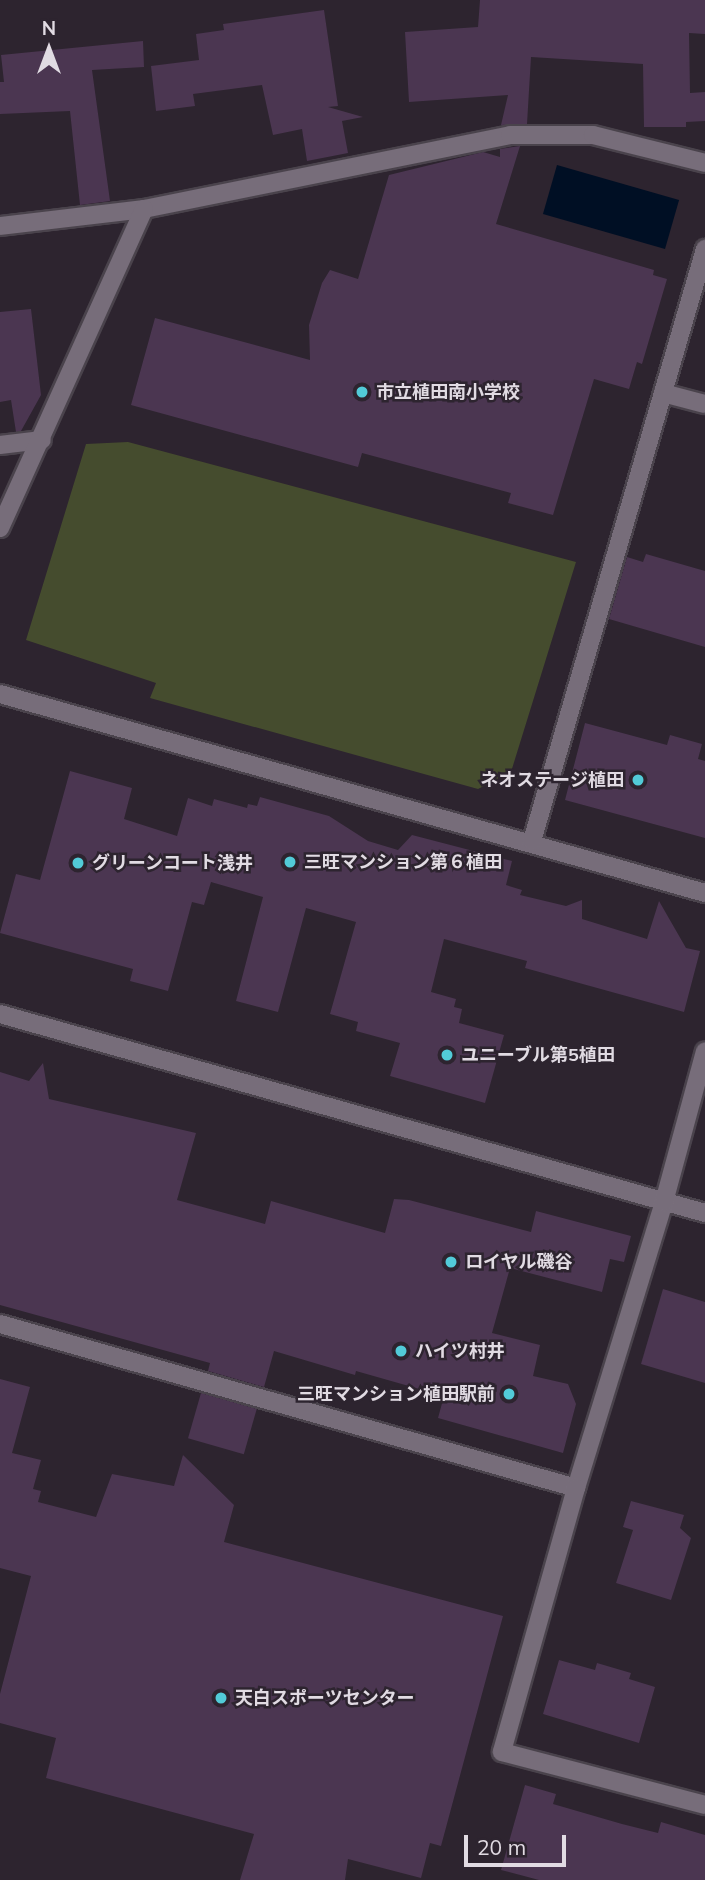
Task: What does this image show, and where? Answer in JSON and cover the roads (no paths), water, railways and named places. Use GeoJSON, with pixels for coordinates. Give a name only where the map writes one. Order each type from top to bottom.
{"type":"FeatureCollection","features":[{"type":"Feature","properties":{"kind":"street"},"geometry":{"type":"LineString","coordinates":[[0,226],[144,209],[510,135],[593,135],[705,163]]}},
{"type":"Feature","properties":{"kind":"street"},"geometry":{"type":"LineString","coordinates":[[0,528],[144,209]]}},
{"type":"Feature","properties":{"kind":"street"},"geometry":{"type":"LineString","coordinates":[[532,841],[705,249]]}},
{"type":"Feature","properties":{"kind":"street"},"geometry":{"type":"LineString","coordinates":[[663,393],[705,404]]}},
{"type":"Feature","properties":{"kind":"street"},"geometry":{"type":"LineString","coordinates":[[0,445],[42,440]]}},
{"type":"Feature","properties":{"kind":"street"},"geometry":{"type":"LineString","coordinates":[[0,694],[532,841],[705,893]]}},
{"type":"Feature","properties":{"kind":"street"},"geometry":{"type":"LineString","coordinates":[[0,1014],[705,1213]]}},
{"type":"Feature","properties":{"kind":"street"},"geometry":{"type":"LineString","coordinates":[[705,1051],[664,1202],[576,1488],[502,1752],[705,1805]]}},
{"type":"Feature","properties":{"kind":"street"},"geometry":{"type":"LineString","coordinates":[[0,1324],[576,1488]]}},
{"type":"Feature","properties":{"kind":"water"},"geometry":{"type":"Polygon","coordinates":[[[557,165],[679,200],[665,249],[543,214],[557,165]]]}},
{"type":"Feature","properties":{"kind":"place","name":"市立植田南小学校"},"geometry":{"type":"Point","coordinates":[362,392]}},
{"type":"Feature","properties":{"kind":"place","name":"ネオステージ植田"},"geometry":{"type":"Point","coordinates":[638,780]}},
{"type":"Feature","properties":{"kind":"place","name":"三旺マンション第６植田"},"geometry":{"type":"Point","coordinates":[290,862]}},
{"type":"Feature","properties":{"kind":"place","name":"グリーンコート浅井"},"geometry":{"type":"Point","coordinates":[78,863]}},
{"type":"Feature","properties":{"kind":"place","name":"ユニーブル第5植田"},"geometry":{"type":"Point","coordinates":[447,1055]}},
{"type":"Feature","properties":{"kind":"place","name":"ロイヤル磯谷"},"geometry":{"type":"Point","coordinates":[451,1262]}},
{"type":"Feature","properties":{"kind":"place","name":"ハイツ村井"},"geometry":{"type":"Point","coordinates":[401,1351]}},
{"type":"Feature","properties":{"kind":"place","name":"三旺マンション植田駅前"},"geometry":{"type":"Point","coordinates":[509,1394]}},
{"type":"Feature","properties":{"kind":"place","name":"天白スポーツセンター"},"geometry":{"type":"Point","coordinates":[221,1698]}}]}
